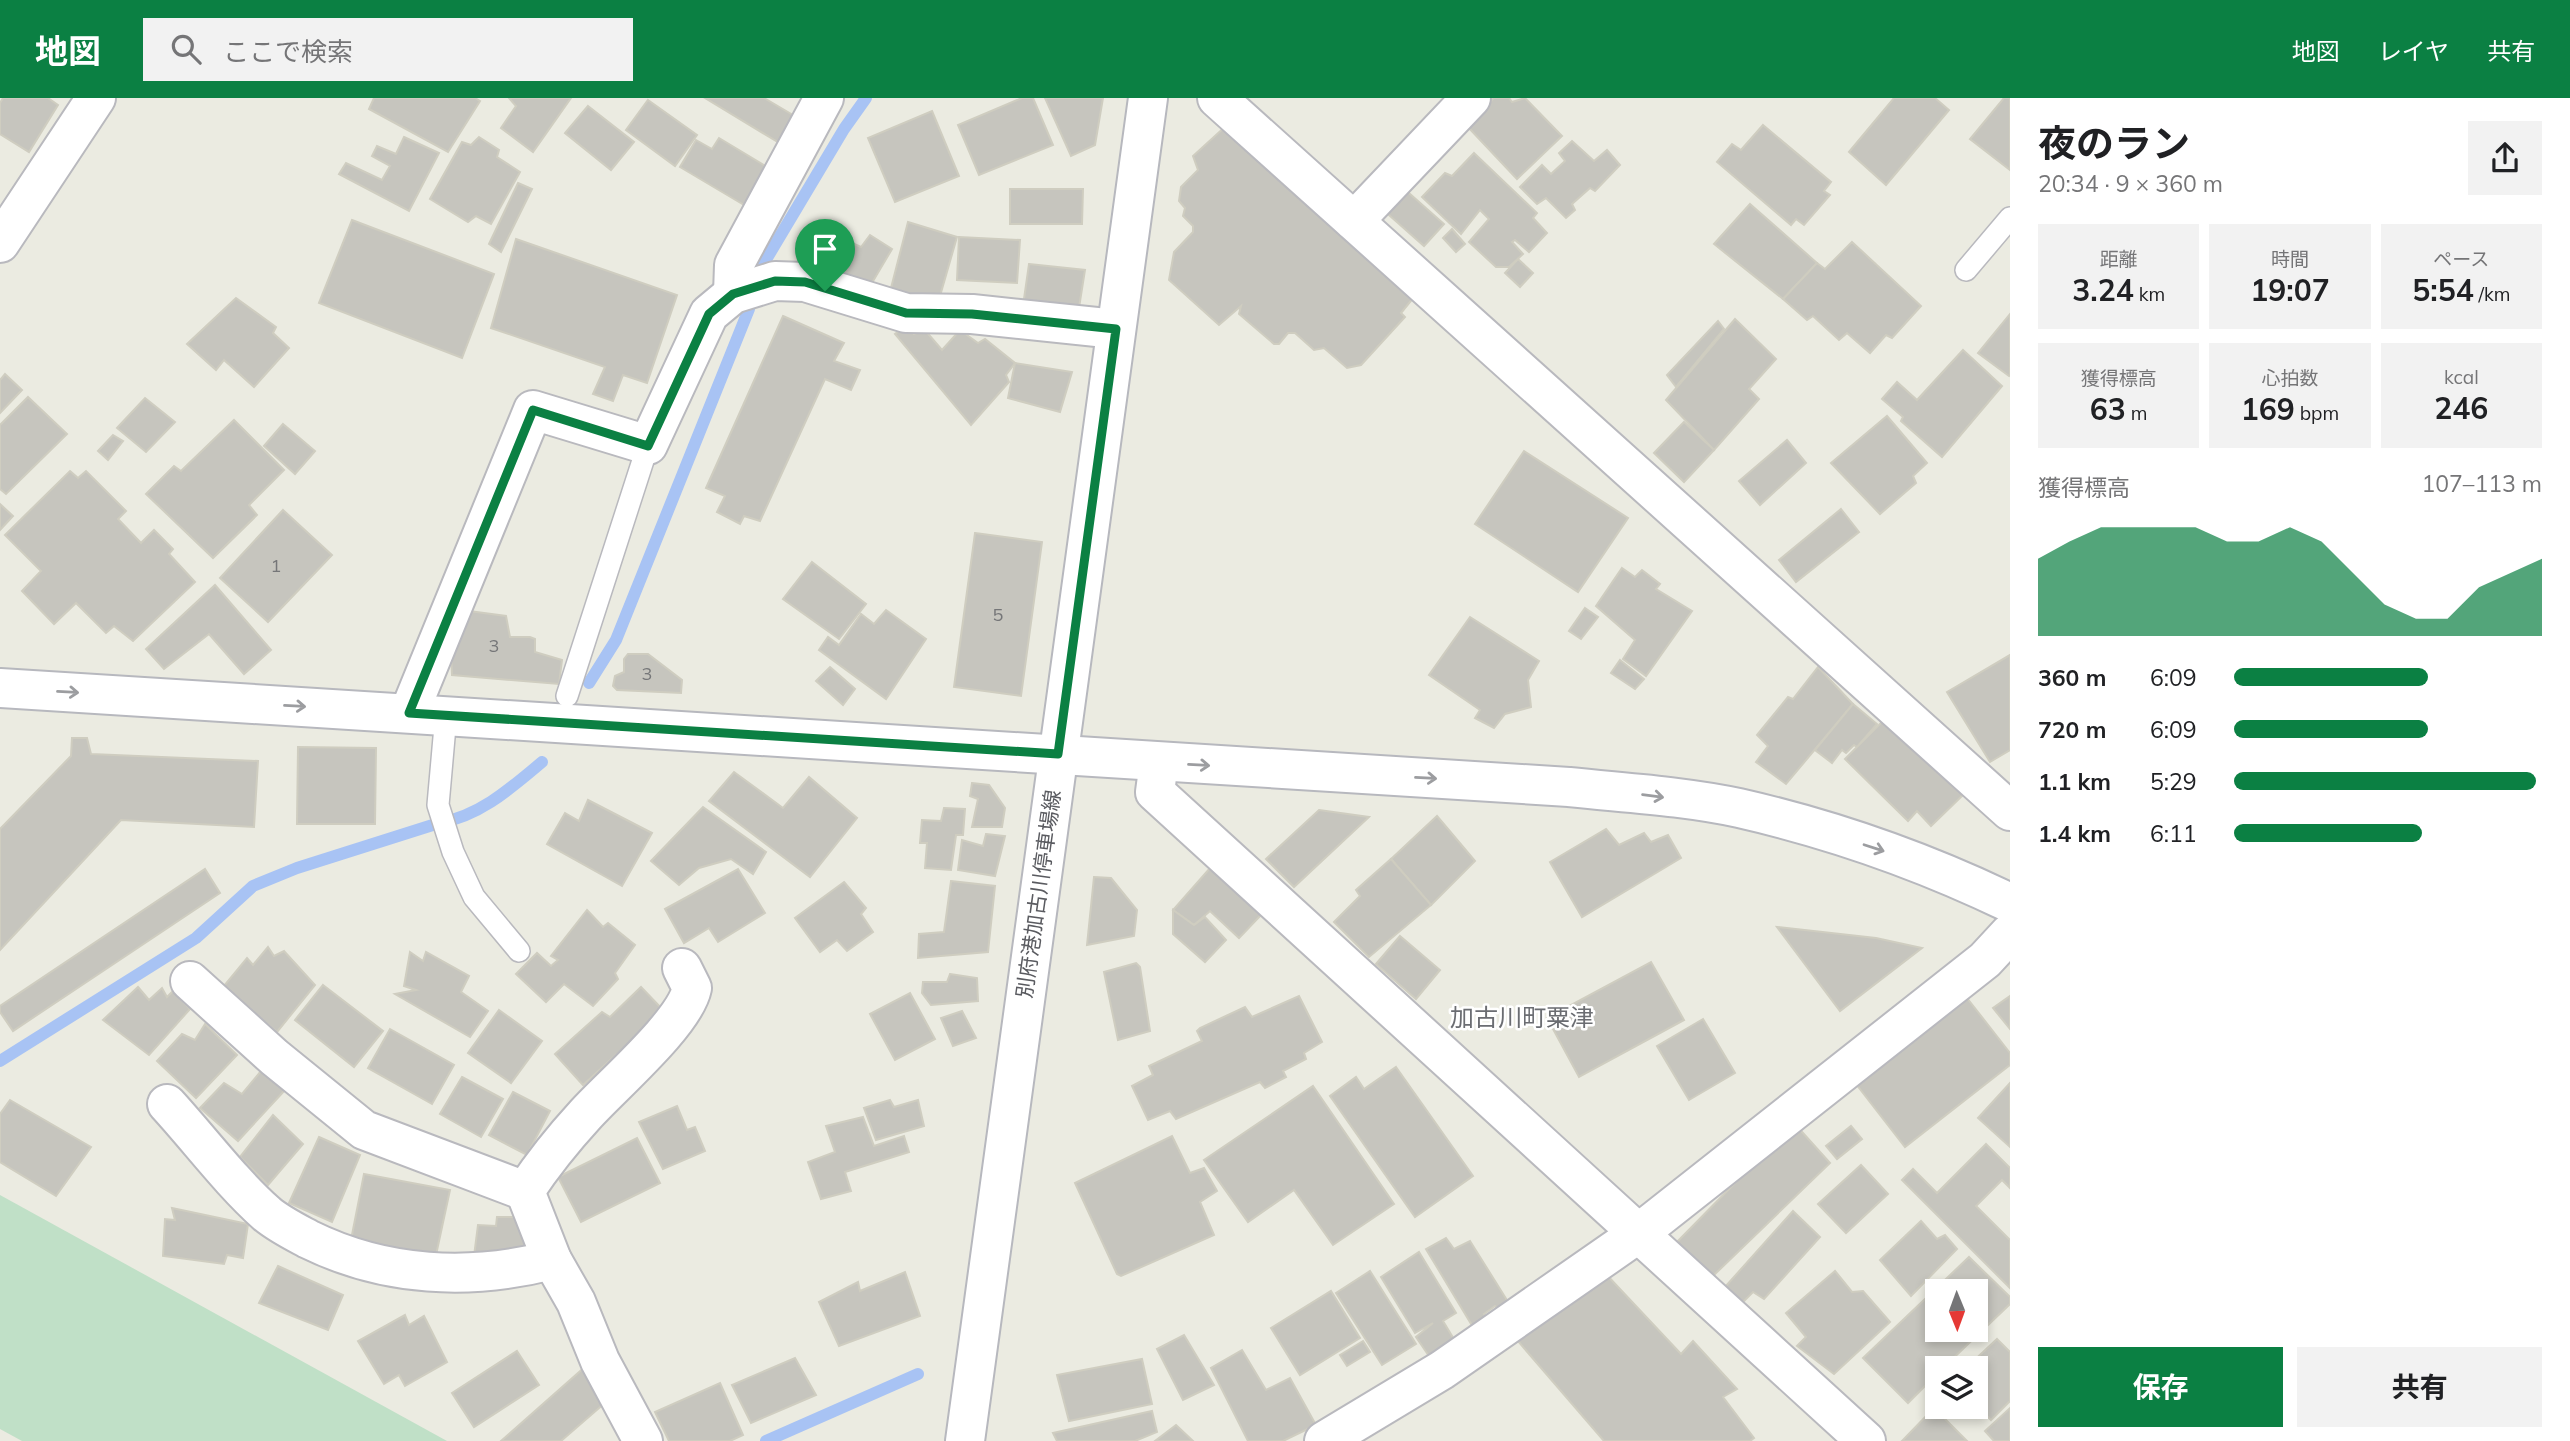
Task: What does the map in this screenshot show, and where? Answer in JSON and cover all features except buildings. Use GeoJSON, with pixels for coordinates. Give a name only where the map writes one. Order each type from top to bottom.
{"type":"FeatureCollection","features":[{"type":"Feature","properties":{"kind":"street"},"geometry":{"type":"LineString","coordinates":[[0,243],[96,98]]}},
{"type":"Feature","properties":{"kind":"street"},"geometry":{"type":"LineString","coordinates":[[733,294],[734,265],[824,98]]}},
{"type":"Feature","properties":{"kind":"street","name":"別府港加古川停車場線"},"geometry":{"type":"LineString","coordinates":[[965,1441],[1147,98]]}},
{"type":"Feature","properties":{"kind":"street"},"geometry":{"type":"LineString","coordinates":[[1217,98],[2010,811]]}},
{"type":"Feature","properties":{"kind":"street"},"geometry":{"type":"LineString","coordinates":[[1354,221],[1471,98]]}},
{"type":"Feature","properties":{"kind":"street"},"geometry":{"type":"LineString","coordinates":[[427,714],[533,410],[648,446],[709,314],[733,294],[775,281],[805,282],[906,313],[972,314],[1116,329]]}},
{"type":"Feature","properties":{"kind":"street"},"geometry":{"type":"LineString","coordinates":[[0,688],[1569,787],[1738,808],[1905,858],[2010,903]]}},
{"type":"Feature","properties":{"kind":"street"},"geometry":{"type":"LineString","coordinates":[[1158,762],[1155,792],[1866,1441]]}},
{"type":"Feature","properties":{"kind":"street"},"geometry":{"type":"LineString","coordinates":[[1324,1441],[1442,1370],[1639,1233],[1985,960],[2010,933]]}},
{"type":"Feature","properties":{"kind":"street"},"geometry":{"type":"LineString","coordinates":[[525,1191],[558,1145],[679,1015],[692,988],[682,968]]}},
{"type":"Feature","properties":{"kind":"street"},"geometry":{"type":"LineString","coordinates":[[190,981],[274,1057],[364,1130],[525,1191],[552,1260],[576,1302],[600,1361],[643,1441]]}},
{"type":"Feature","properties":{"kind":"street"},"geometry":{"type":"LineString","coordinates":[[167,1104],[268,1215],[321,1245],[378,1264],[438,1273],[499,1272],[552,1260]]}},
{"type":"Feature","properties":{"kind":"lane"},"geometry":{"type":"LineString","coordinates":[[1966,270],[2010,218]]}},
{"type":"Feature","properties":{"kind":"lane"},"geometry":{"type":"LineString","coordinates":[[567,696],[648,446]]}},
{"type":"Feature","properties":{"kind":"lane"},"geometry":{"type":"LineString","coordinates":[[427,714],[438,805],[453,852],[474,897],[519,951]]}},
{"type":"Feature","properties":{"kind":"green space"},"geometry":{"type":"Polygon","coordinates":[[[0,1195],[447,1441],[22,1441],[0,1429],[0,1195]]]}},
{"type":"Feature","properties":{"kind":"waterway"},"geometry":{"type":"LineString","coordinates":[[761,268],[844,129],[866,98]]}},
{"type":"Feature","properties":{"kind":"waterway"},"geometry":{"type":"LineString","coordinates":[[589,683],[616,640],[749,309]]}},
{"type":"Feature","properties":{"kind":"waterway"},"geometry":{"type":"LineString","coordinates":[[0,1061],[196,938],[253,886],[297,868],[468,814],[494,800],[542,762]]}},
{"type":"Feature","properties":{"kind":"waterway"},"geometry":{"type":"LineString","coordinates":[[766,1441],[918,1374]]}},
{"type":"Feature","properties":{"kind":"district","name":"加古川町粟津"},"geometry":{"type":"Point","coordinates":[1522,1018]}},
{"type":"Feature","properties":{"kind":"route"},"geometry":{"type":"LineString","coordinates":[[775,281],[805,282],[825,291],[906,313],[938,316],[972,314],[1116,329],[1058,754],[409,713],[533,410],[648,446],[709,314],[733,294],[775,281]]}}]}
